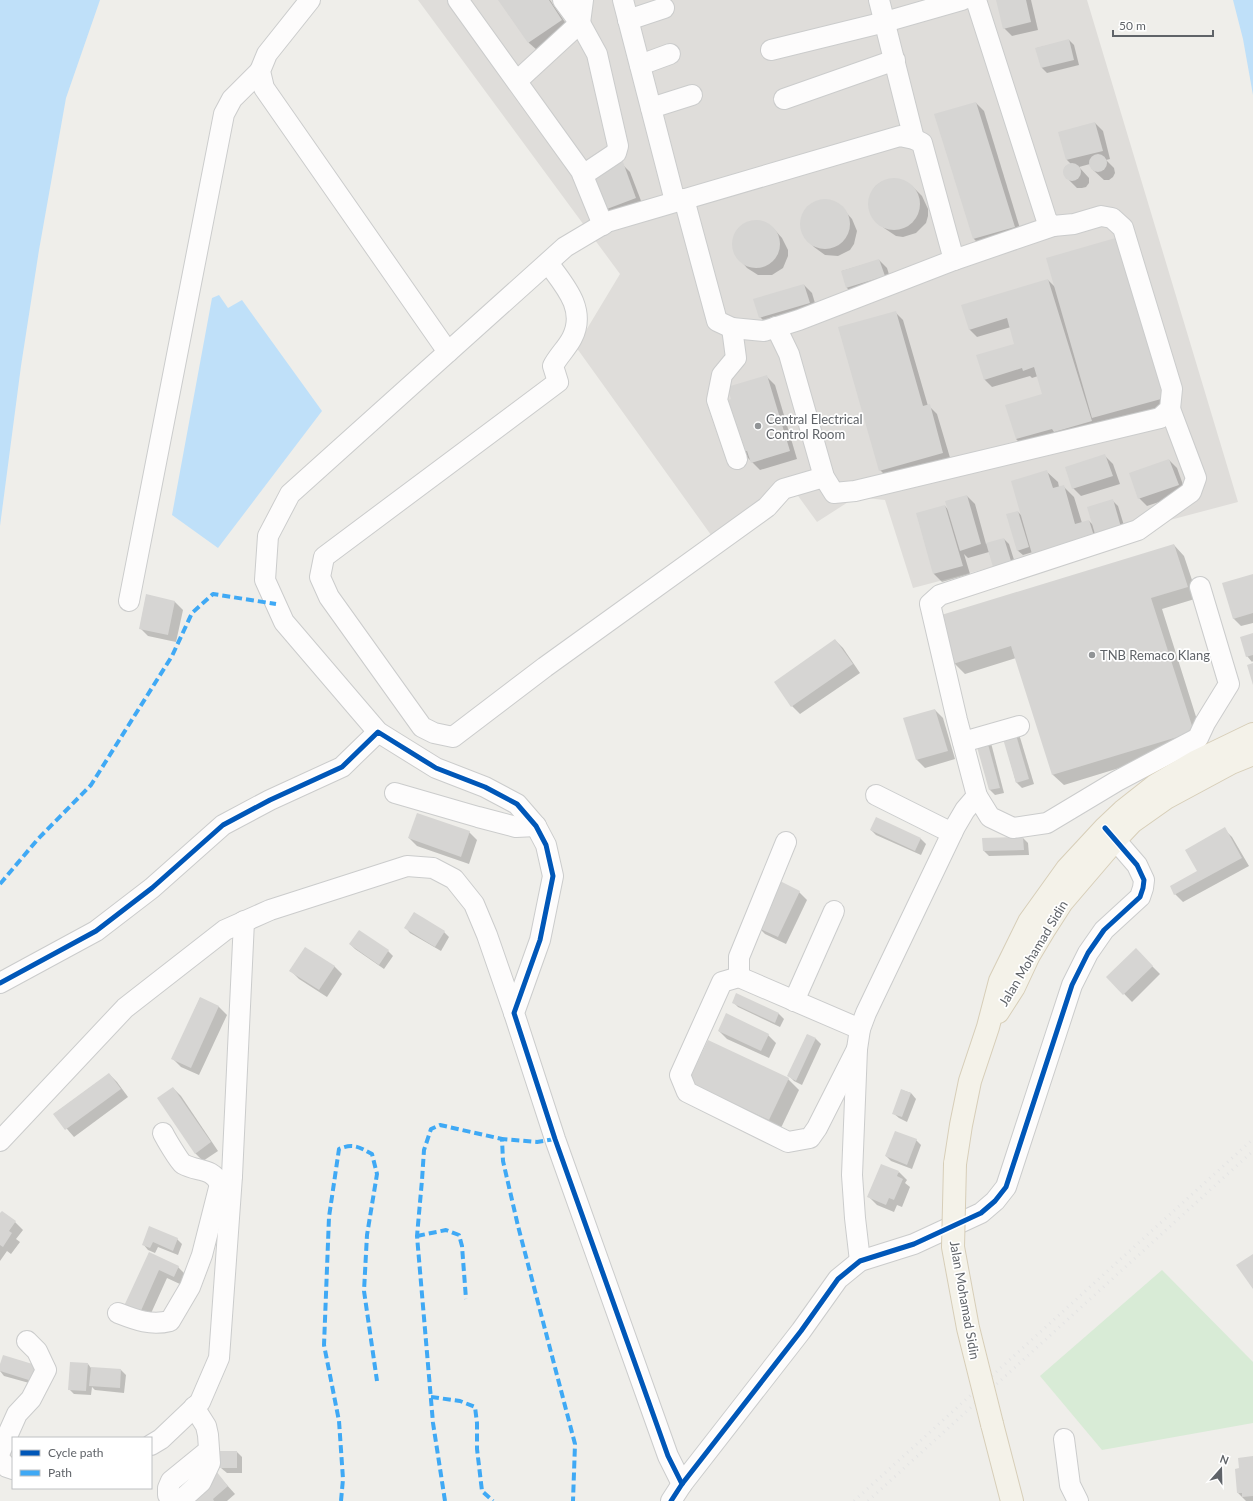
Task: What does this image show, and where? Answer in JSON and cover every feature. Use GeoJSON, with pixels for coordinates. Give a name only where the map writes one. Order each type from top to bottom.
{"type":"FeatureCollection","features":[{"type":"Feature","properties":{"kind":"main road","name":"Jalan Mohamad Sidin"},"geometry":{"type":"LineString","coordinates":[[1012,1501],[968,1328],[953,1247],[954,1164],[970,1081],[988,1027],[1014,987],[1033,949],[1062,902],[1110,834],[1123,811],[1156,785],[1196,762],[1253,734]]}},
{"type":"Feature","properties":{"kind":"main road","name":"Jalan Mohamad Sidin"},"geometry":{"type":"LineString","coordinates":[[1110,834],[1132,822],[1166,798],[1253,754]]}},
{"type":"Feature","properties":{"kind":"street"},"geometry":{"type":"LineString","coordinates":[[129,602],[224,114],[232,99],[260,71],[267,54],[310,0]]}},
{"type":"Feature","properties":{"kind":"street"},"geometry":{"type":"LineString","coordinates":[[458,0],[583,175],[603,225]]}},
{"type":"Feature","properties":{"kind":"street"},"geometry":{"type":"LineString","coordinates":[[563,0],[580,23],[597,54],[618,146],[616,153],[583,175]]}},
{"type":"Feature","properties":{"kind":"street"},"geometry":{"type":"LineString","coordinates":[[517,82],[580,23],[583,0]]}},
{"type":"Feature","properties":{"kind":"street"},"geometry":{"type":"LineString","coordinates":[[623,0],[651,108],[717,321],[732,328],[764,331],[799,320],[954,260],[1053,226],[1074,224],[1101,216],[1112,218],[1123,228],[1172,389],[1170,409],[1196,478],[1191,492],[1138,530],[940,595],[930,604],[977,796],[990,817],[1013,828],[1047,823],[1117,781],[1198,738],[1205,722],[1229,684],[1200,587]]}},
{"type":"Feature","properties":{"kind":"street"},"geometry":{"type":"LineString","coordinates":[[880,0],[914,139]]}},
{"type":"Feature","properties":{"kind":"street"},"geometry":{"type":"LineString","coordinates":[[771,50],[885,22],[962,0]]}},
{"type":"Feature","properties":{"kind":"street"},"geometry":{"type":"LineString","coordinates":[[976,0],[1047,221],[1053,226]]}},
{"type":"Feature","properties":{"kind":"street"},"geometry":{"type":"LineString","coordinates":[[628,20],[664,8]]}},
{"type":"Feature","properties":{"kind":"street"},"geometry":{"type":"LineString","coordinates":[[640,65],[670,54]]}},
{"type":"Feature","properties":{"kind":"street"},"geometry":{"type":"LineString","coordinates":[[784,99],[895,60]]}},
{"type":"Feature","properties":{"kind":"street"},"geometry":{"type":"LineString","coordinates":[[260,71],[264,88],[448,352]]}},
{"type":"Feature","properties":{"kind":"street"},"geometry":{"type":"LineString","coordinates":[[651,108],[692,95]]}},
{"type":"Feature","properties":{"kind":"street"},"geometry":{"type":"LineString","coordinates":[[514,1013],[540,940],[553,876],[546,845],[536,826],[517,804],[485,787],[436,768],[378,732],[284,622],[265,580],[268,536],[290,494],[565,248],[603,225],[680,200],[900,136],[914,139],[922,143],[954,260]]}},
{"type":"Feature","properties":{"kind":"street"},"geometry":{"type":"LineString","coordinates":[[548,263],[572,296],[578,318],[572,337],[553,366],[558,382],[324,557],[320,577],[329,597],[422,727],[434,733],[453,737],[545,667],[767,507],[783,489],[824,477]]}},
{"type":"Feature","properties":{"kind":"street"},"geometry":{"type":"LineString","coordinates":[[776,327],[789,354],[824,477],[834,493],[856,491],[1160,418],[1170,409]]}},
{"type":"Feature","properties":{"kind":"street"},"geometry":{"type":"LineString","coordinates":[[732,328],[736,358],[722,375],[717,400],[737,459]]}},
{"type":"Feature","properties":{"kind":"street"},"geometry":{"type":"LineString","coordinates":[[963,742],[1019,726]]}},
{"type":"Feature","properties":{"kind":"street"},"geometry":{"type":"LineString","coordinates":[[0,983],[96,931],[152,888],[223,825],[270,800],[342,767],[378,732]]}},
{"type":"Feature","properties":{"kind":"street"},"geometry":{"type":"LineString","coordinates":[[396,793],[478,818],[516,827],[536,826]]}},
{"type":"Feature","properties":{"kind":"street"},"geometry":{"type":"LineString","coordinates":[[876,795],[952,833]]}},
{"type":"Feature","properties":{"kind":"street"},"geometry":{"type":"LineString","coordinates":[[860,1260],[852,1175],[857,1049],[860,1029],[866,1013],[952,833],[964,810],[977,796]]}},
{"type":"Feature","properties":{"kind":"street"},"geometry":{"type":"LineString","coordinates":[[671,1501],[682,1484],[801,1331],[838,1279],[860,1260],[914,1244],[981,1213],[995,1201],[1006,1186],[1072,985],[1088,953],[1104,930],[1140,897],[1143,888],[1144,880],[1137,865],[1110,834]]}},
{"type":"Feature","properties":{"kind":"street"},"geometry":{"type":"LineString","coordinates":[[739,977],[739,957],[786,842]]}},
{"type":"Feature","properties":{"kind":"street"},"geometry":{"type":"LineString","coordinates":[[0,1141],[125,1008],[225,930],[277,908],[407,866],[433,868],[454,879],[474,904],[487,935],[555,1139],[668,1456],[682,1484]]}},
{"type":"Feature","properties":{"kind":"street"},"geometry":{"type":"LineString","coordinates":[[794,1001],[834,911]]}},
{"type":"Feature","properties":{"kind":"street"},"geometry":{"type":"LineString","coordinates":[[152,1444],[161,1439],[200,1402],[219,1358],[226,1180],[244,921]]}},
{"type":"Feature","properties":{"kind":"street"},"geometry":{"type":"LineString","coordinates":[[857,1049],[817,1128],[810,1138],[788,1142],[687,1092],[680,1075],[722,982],[739,977],[860,1029]]}},
{"type":"Feature","properties":{"kind":"street"},"geometry":{"type":"LineString","coordinates":[[162,1133],[182,1163],[226,1180]]}},
{"type":"Feature","properties":{"kind":"street"},"geometry":{"type":"LineString","coordinates":[[118,1314],[140,1322],[160,1324],[170,1321],[190,1287],[226,1180]]}},
{"type":"Feature","properties":{"kind":"street"},"geometry":{"type":"LineString","coordinates":[[0,1452],[17,1414],[31,1400],[46,1370],[36,1351],[27,1341]]}},
{"type":"Feature","properties":{"kind":"street"},"geometry":{"type":"LineString","coordinates":[[194,1407],[206,1426],[209,1450]]}},
{"type":"Feature","properties":{"kind":"street"},"geometry":{"type":"LineString","coordinates":[[1064,1439],[1070,1485],[1078,1501]]}},
{"type":"Feature","properties":{"kind":"street"},"geometry":{"type":"LineString","coordinates":[[0,1460],[7,1467],[12,1469]]}},
{"type":"Feature","properties":{"kind":"shaded area"},"geometry":{"type":"Polygon","coordinates":[[[418,0],[1087,0],[1238,502],[913,588],[885,500],[856,497],[817,522],[796,493],[771,512],[711,535],[576,347],[620,274],[418,0]]]}},
{"type":"Feature","properties":{"kind":"green space"},"geometry":{"type":"Polygon","coordinates":[[[1162,1270],[1253,1362],[1253,1423],[1102,1450],[1040,1376],[1162,1270]]]}},
{"type":"Feature","properties":{"kind":"water"},"geometry":{"type":"Polygon","coordinates":[[[0,0],[100,0],[66,98],[39,250],[21,366],[0,526],[0,0]]]}},
{"type":"Feature","properties":{"kind":"water"},"geometry":{"type":"Polygon","coordinates":[[[1233,0],[1253,0],[1253,95],[1243,39],[1233,0]]]}},
{"type":"Feature","properties":{"kind":"water"},"geometry":{"type":"Polygon","coordinates":[[[219,295],[228,308],[242,300],[322,411],[218,548],[172,515],[212,298],[219,295]]]}},
{"type":"Feature","properties":{"kind":"building"},"geometry":{"type":"Polygon","coordinates":[[[498,0],[549,0],[562,20],[528,43],[498,0]]]}},
{"type":"Feature","properties":{"kind":"building"},"geometry":{"type":"Polygon","coordinates":[[[996,0],[1026,0],[1031,22],[1003,29],[996,0]]]}},
{"type":"Feature","properties":{"kind":"building"},"geometry":{"type":"Polygon","coordinates":[[[1069,39],[1074,60],[1041,68],[1035,48],[1069,39]]]}},
{"type":"Feature","properties":{"kind":"building"},"geometry":{"type":"Polygon","coordinates":[[[976,102],[1015,227],[973,239],[934,114],[976,102]]]}},
{"type":"Feature","properties":{"kind":"building"},"geometry":{"type":"Polygon","coordinates":[[[1095,122],[1103,151],[1066,160],[1058,132],[1095,122]]]}},
{"type":"Feature","properties":{"kind":"building"},"geometry":{"type":"Polygon","coordinates":[[[1098,154],[1104,157],[1107,163],[1104,169],[1098,172],[1092,169],[1089,163],[1092,157],[1098,154]]]}},
{"type":"Feature","properties":{"kind":"building"},"geometry":{"type":"Polygon","coordinates":[[[623,162],[636,198],[607,209],[593,174],[623,162]]]}},
{"type":"Feature","properties":{"kind":"building"},"geometry":{"type":"Polygon","coordinates":[[[1072,163],[1078,166],[1081,172],[1078,178],[1072,181],[1066,178],[1063,172],[1066,166],[1072,163]]]}},
{"type":"Feature","properties":{"kind":"building"},"geometry":{"type":"Polygon","coordinates":[[[894,178],[908,182],[916,190],[920,204],[916,218],[908,226],[894,230],[880,226],[872,218],[868,204],[872,190],[880,182],[894,178]]]}},
{"type":"Feature","properties":{"kind":"building"},"geometry":{"type":"Polygon","coordinates":[[[825,199],[834,201],[845,210],[850,224],[848,233],[839,244],[825,249],[816,247],[805,238],[800,224],[802,215],[811,204],[825,199]]]}},
{"type":"Feature","properties":{"kind":"building"},"geometry":{"type":"Polygon","coordinates":[[[751,220],[761,220],[773,227],[780,239],[780,249],[773,261],[761,268],[751,268],[743,264],[736,257],[732,249],[732,239],[736,231],[743,224],[751,220]]]}},
{"type":"Feature","properties":{"kind":"building"},"geometry":{"type":"Polygon","coordinates":[[[1126,235],[1172,396],[1092,418],[1046,258],[1126,235]]]}},
{"type":"Feature","properties":{"kind":"building"},"geometry":{"type":"Polygon","coordinates":[[[879,259],[885,276],[846,288],[841,271],[879,259]]]}},
{"type":"Feature","properties":{"kind":"building"},"geometry":{"type":"Polygon","coordinates":[[[1048,279],[1092,421],[1054,432],[1052,429],[1016,439],[1005,405],[1042,394],[1034,367],[1023,371],[1022,368],[984,380],[976,355],[1014,344],[1007,318],[969,330],[961,305],[1048,279]]]}},
{"type":"Feature","properties":{"kind":"building"},"geometry":{"type":"Polygon","coordinates":[[[804,284],[810,303],[759,318],[753,299],[804,284]]]}},
{"type":"Feature","properties":{"kind":"building"},"geometry":{"type":"Polygon","coordinates":[[[896,311],[923,406],[930,404],[943,453],[879,471],[838,327],[896,311]]]}},
{"type":"Feature","properties":{"kind":"building","name":"Central Electrical Control Room"},"geometry":{"type":"Polygon","coordinates":[[[767,375],[790,451],[751,463],[747,451],[741,453],[725,401],[731,399],[727,387],[767,375]]]}},
{"type":"Feature","properties":{"kind":"building"},"geometry":{"type":"Polygon","coordinates":[[[1105,454],[1113,476],[1072,489],[1065,467],[1105,454]]]}},
{"type":"Feature","properties":{"kind":"building"},"geometry":{"type":"Polygon","coordinates":[[[1169,459],[1179,485],[1138,499],[1129,473],[1169,459]]]}},
{"type":"Feature","properties":{"kind":"building"},"geometry":{"type":"Polygon","coordinates":[[[1047,470],[1053,488],[1064,485],[1075,524],[1089,520],[1094,536],[1032,554],[1011,481],[1047,470]]]}},
{"type":"Feature","properties":{"kind":"building"},"geometry":{"type":"Polygon","coordinates":[[[967,495],[981,544],[960,551],[945,501],[967,495]]]}},
{"type":"Feature","properties":{"kind":"building"},"geometry":{"type":"Polygon","coordinates":[[[1113,499],[1121,527],[1095,534],[1087,507],[1113,499]]]}},
{"type":"Feature","properties":{"kind":"building"},"geometry":{"type":"Polygon","coordinates":[[[945,505],[963,566],[933,574],[916,513],[945,505]]]}},
{"type":"Feature","properties":{"kind":"building"},"geometry":{"type":"Polygon","coordinates":[[[1018,511],[1029,547],[1017,551],[1006,514],[1018,511]]]}},
{"type":"Feature","properties":{"kind":"building"},"geometry":{"type":"Polygon","coordinates":[[[1004,538],[1011,561],[993,567],[986,543],[1004,538]]]}},
{"type":"Feature","properties":{"kind":"building","name":"TNB Remaco Klang"},"geometry":{"type":"Polygon","coordinates":[[[1174,544],[1188,587],[1151,598],[1194,732],[1052,775],[1011,646],[953,664],[938,616],[1174,544]]]}},
{"type":"Feature","properties":{"kind":"building"},"geometry":{"type":"Polygon","coordinates":[[[1253,574],[1253,613],[1233,619],[1222,583],[1253,574]]]}},
{"type":"Feature","properties":{"kind":"building"},"geometry":{"type":"Polygon","coordinates":[[[146,594],[175,601],[168,635],[139,629],[146,594]]]}},
{"type":"Feature","properties":{"kind":"building"},"geometry":{"type":"Polygon","coordinates":[[[1253,633],[1253,655],[1246,657],[1240,637],[1253,633]]]}},
{"type":"Feature","properties":{"kind":"building"},"geometry":{"type":"Polygon","coordinates":[[[835,639],[853,664],[791,707],[774,682],[835,639]]]}},
{"type":"Feature","properties":{"kind":"building"},"geometry":{"type":"Polygon","coordinates":[[[1253,663],[1253,685],[1247,665],[1253,663]]]}},
{"type":"Feature","properties":{"kind":"building"},"geometry":{"type":"Polygon","coordinates":[[[935,709],[948,751],[916,760],[903,718],[935,709]]]}},
{"type":"Feature","properties":{"kind":"building"},"geometry":{"type":"Polygon","coordinates":[[[1014,728],[1029,779],[1016,783],[1001,732],[1014,728]]]}},
{"type":"Feature","properties":{"kind":"building"},"geometry":{"type":"Polygon","coordinates":[[[986,737],[1000,788],[989,790],[975,740],[986,737]]]}},
{"type":"Feature","properties":{"kind":"building"},"geometry":{"type":"Polygon","coordinates":[[[417,813],[470,831],[461,857],[408,838],[417,813]]]}},
{"type":"Feature","properties":{"kind":"building"},"geometry":{"type":"Polygon","coordinates":[[[876,817],[921,838],[915,851],[870,830],[876,817]]]}},
{"type":"Feature","properties":{"kind":"building"},"geometry":{"type":"Polygon","coordinates":[[[1225,827],[1242,858],[1174,895],[1170,886],[1197,871],[1185,850],[1225,827]]]}},
{"type":"Feature","properties":{"kind":"building"},"geometry":{"type":"Polygon","coordinates":[[[1023,837],[1024,850],[983,851],[982,838],[1023,837]]]}},
{"type":"Feature","properties":{"kind":"building"},"geometry":{"type":"Polygon","coordinates":[[[778,880],[800,891],[778,937],[756,927],[778,880]]]}},
{"type":"Feature","properties":{"kind":"building"},"geometry":{"type":"Polygon","coordinates":[[[414,912],[445,931],[435,947],[404,928],[414,912]]]}},
{"type":"Feature","properties":{"kind":"building"},"geometry":{"type":"Polygon","coordinates":[[[359,930],[389,950],[379,965],[349,944],[359,930]]]}},
{"type":"Feature","properties":{"kind":"building"},"geometry":{"type":"Polygon","coordinates":[[[305,947],[335,966],[319,990],[289,971],[305,947]]]}},
{"type":"Feature","properties":{"kind":"building"},"geometry":{"type":"Polygon","coordinates":[[[1136,948],[1153,966],[1123,995],[1106,977],[1136,948]]]}},
{"type":"Feature","properties":{"kind":"building"},"geometry":{"type":"Polygon","coordinates":[[[736,993],[779,1013],[775,1023],[732,1003],[736,993]]]}},
{"type":"Feature","properties":{"kind":"building"},"geometry":{"type":"Polygon","coordinates":[[[200,997],[219,1006],[191,1068],[171,1059],[200,997]]]}},
{"type":"Feature","properties":{"kind":"building"},"geometry":{"type":"Polygon","coordinates":[[[726,1013],[769,1034],[761,1051],[718,1031],[726,1013]]]}},
{"type":"Feature","properties":{"kind":"building"},"geometry":{"type":"Polygon","coordinates":[[[807,1034],[816,1038],[796,1081],[787,1076],[807,1034]]]}},
{"type":"Feature","properties":{"kind":"building"},"geometry":{"type":"Polygon","coordinates":[[[708,1040],[789,1078],[769,1120],[688,1082],[708,1040]]]}},
{"type":"Feature","properties":{"kind":"building"},"geometry":{"type":"Polygon","coordinates":[[[109,1073],[121,1089],[65,1130],[53,1114],[109,1073]]]}},
{"type":"Feature","properties":{"kind":"building"},"geometry":{"type":"Polygon","coordinates":[[[173,1087],[211,1142],[195,1154],[157,1098],[173,1087]]]}},
{"type":"Feature","properties":{"kind":"building"},"geometry":{"type":"Polygon","coordinates":[[[901,1089],[911,1093],[902,1117],[892,1114],[901,1089]]]}},
{"type":"Feature","properties":{"kind":"building"},"geometry":{"type":"Polygon","coordinates":[[[895,1131],[917,1139],[907,1165],[885,1156],[895,1131]]]}},
{"type":"Feature","properties":{"kind":"building"},"geometry":{"type":"Polygon","coordinates":[[[881,1164],[899,1171],[897,1176],[903,1179],[894,1200],[889,1198],[886,1205],[867,1197],[881,1164]]]}},
{"type":"Feature","properties":{"kind":"building"},"geometry":{"type":"Polygon","coordinates":[[[2,1211],[16,1221],[9,1231],[12,1233],[3,1247],[0,1245],[0,1213],[2,1211]]]}},
{"type":"Feature","properties":{"kind":"building"},"geometry":{"type":"Polygon","coordinates":[[[149,1226],[178,1238],[173,1251],[153,1242],[150,1248],[142,1245],[149,1226]]]}},
{"type":"Feature","properties":{"kind":"building"},"geometry":{"type":"Polygon","coordinates":[[[149,1252],[179,1266],[174,1277],[159,1270],[140,1313],[124,1306],[149,1252]]]}},
{"type":"Feature","properties":{"kind":"building"},"geometry":{"type":"Polygon","coordinates":[[[1253,1254],[1253,1289],[1236,1265],[1253,1254]]]}},
{"type":"Feature","properties":{"kind":"building"},"geometry":{"type":"Polygon","coordinates":[[[3,1355],[39,1366],[35,1382],[0,1371],[0,1364],[3,1355]]]}},
{"type":"Feature","properties":{"kind":"building"},"geometry":{"type":"Polygon","coordinates":[[[70,1362],[88,1363],[86,1391],[68,1390],[70,1362]]]}},
{"type":"Feature","properties":{"kind":"building"},"geometry":{"type":"Polygon","coordinates":[[[91,1367],[121,1369],[120,1388],[89,1386],[91,1367]]]}},
{"type":"Feature","properties":{"kind":"building"},"geometry":{"type":"Polygon","coordinates":[[[220,1451],[237,1451],[237,1468],[220,1468],[220,1451]]]}},
{"type":"Feature","properties":{"kind":"building"},"geometry":{"type":"Polygon","coordinates":[[[1253,1456],[1253,1496],[1242,1497],[1242,1493],[1237,1493],[1235,1469],[1239,1468],[1238,1458],[1253,1456]]]}},
{"type":"Feature","properties":{"kind":"building"},"geometry":{"type":"Polygon","coordinates":[[[216,1471],[228,1486],[213,1499],[214,1501],[187,1501],[176,1487],[191,1475],[216,1471]]]}},
{"type":"Feature","properties":{"kind":"railway"},"geometry":{"type":"LineString","coordinates":[[854,1501],[1253,1139]]}},
{"type":"Feature","properties":{"kind":"railway"},"geometry":{"type":"LineString","coordinates":[[868,1501],[1253,1151]]}},
{"type":"Feature","properties":{"kind":"marked path"},"geometry":{"type":"LineString","coordinates":[[0,884],[38,839],[91,785],[172,656],[192,613],[213,594],[276,604]]}},
{"type":"Feature","properties":{"kind":"marked path"},"geometry":{"type":"LineString","coordinates":[[445,1501],[433,1423],[417,1236],[424,1150],[431,1129],[440,1125],[502,1139]]}},
{"type":"Feature","properties":{"kind":"marked path"},"geometry":{"type":"LineString","coordinates":[[555,1139],[537,1142],[502,1139],[503,1161],[518,1226],[575,1444],[573,1501]]}},
{"type":"Feature","properties":{"kind":"marked path"},"geometry":{"type":"LineString","coordinates":[[341,1501],[343,1479],[339,1421],[324,1345],[329,1217],[339,1149],[348,1146],[360,1148],[372,1154],[377,1174],[367,1235],[364,1291],[377,1381]]}},
{"type":"Feature","properties":{"kind":"marked path"},"geometry":{"type":"LineString","coordinates":[[417,1236],[446,1230],[459,1235],[462,1246],[466,1299]]}},
{"type":"Feature","properties":{"kind":"marked path"},"geometry":{"type":"LineString","coordinates":[[431,1397],[460,1401],[475,1407],[477,1423],[477,1449],[482,1491],[493,1501]]}},
{"type":"Feature","properties":{"kind":"cycle path"},"geometry":{"type":"LineString","coordinates":[[0,983],[96,931],[152,888],[223,825],[270,800],[342,767],[378,732],[436,768],[485,787],[517,804],[536,826],[546,845],[553,876],[540,940],[514,1013],[555,1139],[668,1456],[682,1484]]}},
{"type":"Feature","properties":{"kind":"cycle path"},"geometry":{"type":"LineString","coordinates":[[671,1501],[682,1484],[801,1331],[838,1279],[860,1261],[914,1244],[981,1213],[995,1201],[1006,1187],[1072,985],[1088,953],[1104,930],[1140,897],[1143,888],[1144,880],[1137,865],[1105,828]]}},
{"type":"Feature","properties":{"kind":"place","name":"Central Electrical Control Room"},"geometry":{"type":"Point","coordinates":[758,426]}},
{"type":"Feature","properties":{"kind":"place","name":"TNB Remaco Klang"},"geometry":{"type":"Point","coordinates":[1092,655]}}]}
